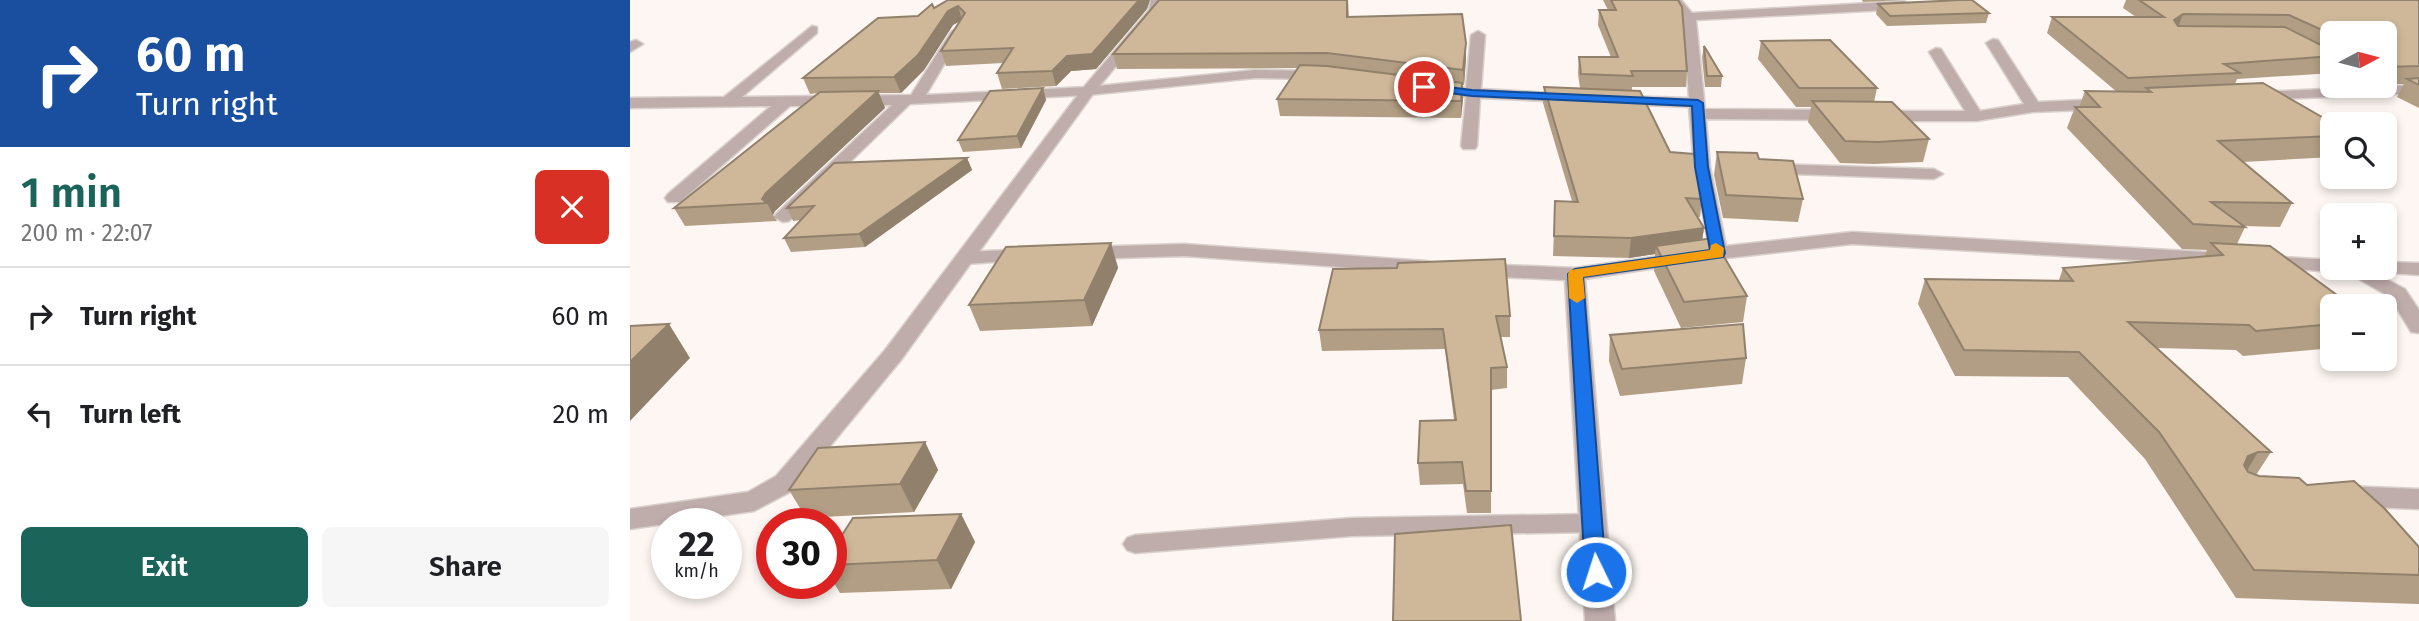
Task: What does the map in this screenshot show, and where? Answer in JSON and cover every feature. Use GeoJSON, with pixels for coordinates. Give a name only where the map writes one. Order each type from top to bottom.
{"type":"FeatureCollection","features":[{"type":"Feature","properties":{"kind":"street"},"geometry":{"type":"LineString","coordinates":[[630,519],[754,501],[785,483],[892,355],[1088,91],[1155,11],[1157,0]]}},
{"type":"Feature","properties":{"kind":"street"},"geometry":{"type":"LineString","coordinates":[[1675,0],[1689,17],[1697,109],[1708,167],[1717,253]]}},
{"type":"Feature","properties":{"kind":"street"},"geometry":{"type":"LineString","coordinates":[[1689,17],[1916,5]]}},
{"type":"Feature","properties":{"kind":"street"},"geometry":{"type":"LineString","coordinates":[[783,217],[911,99],[961,26]]}},
{"type":"Feature","properties":{"kind":"street"},"geometry":{"type":"LineString","coordinates":[[725,104],[812,30]]}},
{"type":"Feature","properties":{"kind":"street"},"geometry":{"type":"LineString","coordinates":[[1469,146],[1478,35]]}},
{"type":"Feature","properties":{"kind":"street"},"geometry":{"type":"LineString","coordinates":[[1993,43],[2033,107]]}},
{"type":"Feature","properties":{"kind":"street"},"geometry":{"type":"LineString","coordinates":[[1936,52],[1976,116]]}},
{"type":"Feature","properties":{"kind":"street"},"geometry":{"type":"LineString","coordinates":[[630,103],[725,104],[911,99],[1088,91],[1255,74],[1329,75]]}},
{"type":"Feature","properties":{"kind":"street"},"geometry":{"type":"LineString","coordinates":[[1420,86],[1472,93],[1598,99],[1697,109],[1857,115],[1976,116],[2033,107],[2116,103]]}},
{"type":"Feature","properties":{"kind":"street"},"geometry":{"type":"LineString","coordinates":[[2398,89],[2419,89]]}},
{"type":"Feature","properties":{"kind":"street"},"geometry":{"type":"LineString","coordinates":[[2240,97],[2320,92]]}},
{"type":"Feature","properties":{"kind":"street"},"geometry":{"type":"LineString","coordinates":[[674,198],[784,103]]}},
{"type":"Feature","properties":{"kind":"street"},"geometry":{"type":"LineString","coordinates":[[1756,169],[1934,174]]}},
{"type":"Feature","properties":{"kind":"street"},"geometry":{"type":"LineString","coordinates":[[966,258],[1184,250],[1575,274],[1717,253],[1852,238],[2320,265]]}},
{"type":"Feature","properties":{"kind":"street"},"geometry":{"type":"LineString","coordinates":[[2397,268],[2419,269]]}},
{"type":"Feature","properties":{"kind":"street"},"geometry":{"type":"LineString","coordinates":[[1575,274],[1600,621]]}},
{"type":"Feature","properties":{"kind":"street"},"geometry":{"type":"LineString","coordinates":[[2373,280],[2398,293],[2419,327]]}},
{"type":"Feature","properties":{"kind":"street"},"geometry":{"type":"LineString","coordinates":[[2324,495],[2419,499]]}},
{"type":"Feature","properties":{"kind":"lane"},"geometry":{"type":"LineString","coordinates":[[1135,544],[1352,527],[1592,523]]}},
{"type":"Feature","properties":{"kind":"building"},"geometry":{"type":"Polygon","coordinates":[[[948,0],[1139,0],[1092,54],[1067,56],[1052,71],[997,73],[1013,48],[941,51],[965,13],[958,6],[948,11],[918,55],[894,77],[803,78],[878,18],[918,16],[932,4],[934,8],[948,0]]]}},
{"type":"Feature","properties":{"kind":"building"},"geometry":{"type":"Polygon","coordinates":[[[1159,0],[1347,0],[1347,17],[1462,14],[1466,43],[1463,70],[1327,53],[1113,54],[1159,0]]]}},
{"type":"Feature","properties":{"kind":"building"},"geometry":{"type":"Polygon","coordinates":[[[1611,0],[1678,0],[1682,7],[1687,71],[1631,71],[1633,76],[1581,74],[1579,57],[1618,57],[1599,10],[1616,10],[1611,0]]]}},
{"type":"Feature","properties":{"kind":"building"},"geometry":{"type":"Polygon","coordinates":[[[1972,0],[1989,13],[1890,16],[1878,4],[1972,0]]]}},
{"type":"Feature","properties":{"kind":"building"},"geometry":{"type":"Polygon","coordinates":[[[2139,0],[2419,0],[2419,66],[2398,67],[2398,21],[2320,21],[2320,29],[2289,15],[2183,14],[2174,20],[2178,26],[2285,27],[2320,44],[2320,57],[2224,64],[2240,73],[2128,78],[2052,17],[2164,17],[2139,0]]]}},
{"type":"Feature","properties":{"kind":"building"},"geometry":{"type":"Polygon","coordinates":[[[1830,40],[1877,88],[1799,88],[1761,41],[1830,40]]]}},
{"type":"Feature","properties":{"kind":"building"},"geometry":{"type":"Polygon","coordinates":[[[1704,46],[1722,76],[1707,76],[1704,46]]]}},
{"type":"Feature","properties":{"kind":"building"},"geometry":{"type":"Polygon","coordinates":[[[1300,65],[1462,83],[1461,101],[1277,99],[1300,65]]]}},
{"type":"Feature","properties":{"kind":"building"},"geometry":{"type":"Polygon","coordinates":[[[2419,78],[2419,85],[2407,79],[2419,78]]]}},
{"type":"Feature","properties":{"kind":"building"},"geometry":{"type":"Polygon","coordinates":[[[2263,83],[2320,116],[2320,137],[2218,141],[2292,203],[2211,202],[2245,227],[2193,224],[2075,107],[2100,107],[2085,91],[2151,92],[2146,88],[2263,83]]]}},
{"type":"Feature","properties":{"kind":"building"},"geometry":{"type":"Polygon","coordinates":[[[1544,87],[1640,91],[1670,152],[1694,154],[1702,199],[1686,198],[1704,228],[1631,238],[1554,236],[1555,201],[1578,202],[1544,87]]]}},
{"type":"Feature","properties":{"kind":"building"},"geometry":{"type":"Polygon","coordinates":[[[1043,88],[1017,136],[958,140],[990,91],[1043,88]]]}},
{"type":"Feature","properties":{"kind":"building"},"geometry":{"type":"Polygon","coordinates":[[[878,91],[766,193],[762,199],[767,203],[674,208],[820,92],[878,91]]]}},
{"type":"Feature","properties":{"kind":"building"},"geometry":{"type":"Polygon","coordinates":[[[1812,101],[1892,102],[1929,139],[1845,141],[1812,101]]]}},
{"type":"Feature","properties":{"kind":"building"},"geometry":{"type":"Polygon","coordinates":[[[1717,152],[1757,153],[1759,159],[1793,161],[1803,199],[1726,195],[1717,152]]]}},
{"type":"Feature","properties":{"kind":"building"},"geometry":{"type":"Polygon","coordinates":[[[967,158],[859,234],[784,238],[814,206],[787,208],[834,163],[967,158]]]}},
{"type":"Feature","properties":{"kind":"building"},"geometry":{"type":"Polygon","coordinates":[[[1713,238],[1747,296],[1684,302],[1656,246],[1713,238]]]}},
{"type":"Feature","properties":{"kind":"building"},"geometry":{"type":"Polygon","coordinates":[[[1111,243],[1084,300],[969,305],[1006,247],[1111,243]]]}},
{"type":"Feature","properties":{"kind":"building"},"geometry":{"type":"Polygon","coordinates":[[[2211,243],[2270,246],[2336,294],[2320,294],[2320,325],[2256,331],[2249,325],[2128,322],[2271,452],[2258,452],[2248,456],[2244,465],[2248,472],[2259,476],[2299,478],[2307,485],[2354,481],[2385,509],[2419,547],[2419,575],[2254,570],[2159,432],[2079,352],[1964,350],[1925,279],[2073,281],[2063,268],[2223,255],[2211,243]]]}},
{"type":"Feature","properties":{"kind":"building"},"geometry":{"type":"Polygon","coordinates":[[[1505,259],[1510,316],[1496,316],[1507,367],[1491,368],[1491,491],[1466,491],[1462,462],[1418,463],[1420,421],[1456,420],[1443,329],[1319,330],[1333,269],[1397,268],[1398,263],[1505,259]]]}},
{"type":"Feature","properties":{"kind":"building"},"geometry":{"type":"Polygon","coordinates":[[[669,324],[630,362],[630,326],[669,324]]]}},
{"type":"Feature","properties":{"kind":"building"},"geometry":{"type":"Polygon","coordinates":[[[1743,324],[1746,358],[1622,369],[1610,335],[1743,324]]]}},
{"type":"Feature","properties":{"kind":"building"},"geometry":{"type":"Polygon","coordinates":[[[925,442],[900,484],[789,490],[818,448],[925,442]]]}},
{"type":"Feature","properties":{"kind":"building"},"geometry":{"type":"Polygon","coordinates":[[[961,514],[937,560],[847,564],[847,527],[853,518],[961,514]]]}},
{"type":"Feature","properties":{"kind":"building"},"geometry":{"type":"Polygon","coordinates":[[[1511,525],[1521,621],[1393,621],[1395,534],[1511,525]]]}},
{"type":"Feature","properties":{"kind":"slow traffic"},"geometry":{"type":"LineString","coordinates":[[1577,298],[1575,274],[1717,253],[1716,248]]}},
{"type":"Feature","properties":{"kind":"route"},"geometry":{"type":"LineString","coordinates":[[1424,87],[1472,93],[1698,103],[1702,167],[1717,253],[1575,274],[1596,572]]}}]}
